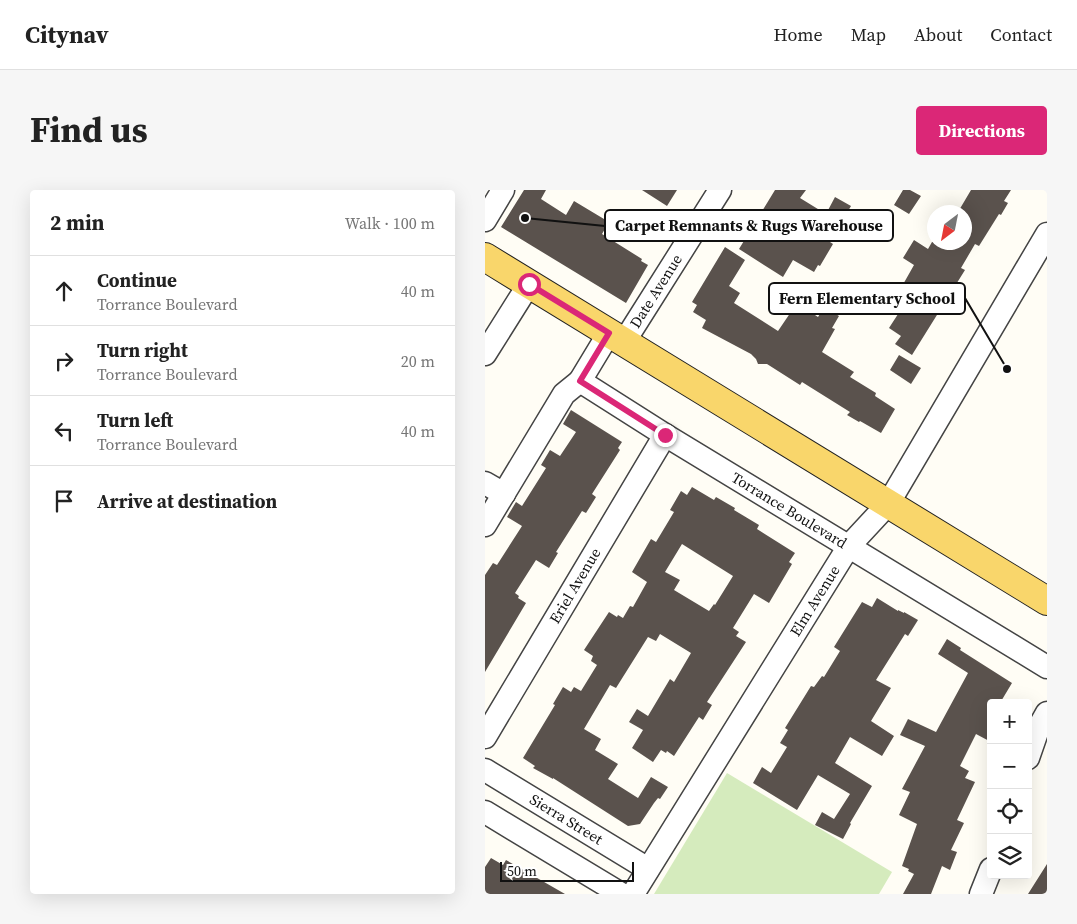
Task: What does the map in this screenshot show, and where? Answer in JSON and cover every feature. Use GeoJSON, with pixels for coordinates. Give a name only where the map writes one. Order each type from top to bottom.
{"type":"FeatureCollection","features":[{"type":"Feature","properties":{"kind":"main road"},"geometry":{"type":"LineString","coordinates":[[485,257],[1047,601]]}},
{"type":"Feature","properties":{"kind":"street"},"geometry":{"type":"LineString","coordinates":[[485,220],[503,190]]}},
{"type":"Feature","properties":{"kind":"street","name":"Date Avenue"},"geometry":{"type":"LineString","coordinates":[[616,338],[720,190]]}},
{"type":"Feature","properties":{"kind":"street","name":"Elm Avenue"},"geometry":{"type":"LineString","coordinates":[[633,894],[849,546],[888,504],[1047,234]]}},
{"type":"Feature","properties":{"kind":"street"},"geometry":{"type":"LineString","coordinates":[[485,354],[529,284]]}},
{"type":"Feature","properties":{"kind":"street"},"geometry":{"type":"LineString","coordinates":[[485,525],[494,489],[563,394],[580,381],[616,338]]}},
{"type":"Feature","properties":{"kind":"street","name":"Torrance Boulevard"},"geometry":{"type":"LineString","coordinates":[[580,381],[665,435],[1047,668]]}},
{"type":"Feature","properties":{"kind":"street","name":"Eriel Avenue"},"geometry":{"type":"LineString","coordinates":[[485,738],[665,435]]}},
{"type":"Feature","properties":{"kind":"street"},"geometry":{"type":"LineString","coordinates":[[1032,746],[1038,729],[1047,713]]}},
{"type":"Feature","properties":{"kind":"street","name":"Sierra Street"},"geometry":{"type":"LineString","coordinates":[[485,770],[648,869]]}},
{"type":"Feature","properties":{"kind":"street"},"geometry":{"type":"LineString","coordinates":[[485,812],[621,894]]}},
{"type":"Feature","properties":{"kind":"street"},"geometry":{"type":"LineString","coordinates":[[981,894],[987,879]]}},
{"type":"Feature","properties":{"kind":"green space"},"geometry":{"type":"Polygon","coordinates":[[[727,773],[892,872],[879,894],[654,894],[727,773]]]}},
{"type":"Feature","properties":{"kind":"building"},"geometry":{"type":"Polygon","coordinates":[[[524,190],[546,190],[541,199],[566,215],[574,201],[609,222],[602,234],[642,259],[641,261],[648,265],[626,303],[501,227],[524,190]]]}},
{"type":"Feature","properties":{"kind":"building"},"geometry":{"type":"Polygon","coordinates":[[[642,190],[677,190],[667,206],[642,190]]]}},
{"type":"Feature","properties":{"kind":"building"},"geometry":{"type":"Polygon","coordinates":[[[775,190],[806,190],[800,198],[826,214],[835,197],[851,206],[830,242],[833,244],[820,266],[818,265],[814,272],[793,260],[783,277],[739,249],[775,190]]]}},
{"type":"Feature","properties":{"kind":"building"},"geometry":{"type":"Polygon","coordinates":[[[903,190],[910,190],[921,196],[909,214],[894,205],[903,190]]]}},
{"type":"Feature","properties":{"kind":"building"},"geometry":{"type":"Polygon","coordinates":[[[971,190],[1011,190],[1004,201],[1008,203],[1001,215],[999,214],[979,246],[975,244],[972,249],[972,205],[962,205],[971,190]]]}},
{"type":"Feature","properties":{"kind":"building"},"geometry":{"type":"Polygon","coordinates":[[[914,240],[927,250],[972,250],[961,268],[965,270],[912,355],[895,344],[901,336],[889,328],[911,294],[901,288],[914,265],[903,258],[914,240]]]}},
{"type":"Feature","properties":{"kind":"building"},"geometry":{"type":"Polygon","coordinates":[[[725,247],[745,260],[729,286],[740,293],[734,303],[778,331],[797,303],[818,317],[824,307],[839,316],[832,328],[835,329],[822,352],[854,372],[850,377],[876,393],[875,396],[895,409],[881,433],[847,415],[850,412],[802,382],[800,385],[767,364],[758,364],[751,354],[702,328],[706,320],[693,312],[697,305],[692,302],[725,247]]]}},
{"type":"Feature","properties":{"kind":"building"},"geometry":{"type":"Polygon","coordinates":[[[899,355],[921,368],[911,384],[890,370],[899,355]]]}},
{"type":"Feature","properties":{"kind":"building"},"geometry":{"type":"Polygon","coordinates":[[[571,410],[622,442],[618,448],[620,450],[592,494],[596,497],[586,513],[582,511],[556,552],[558,553],[549,568],[536,560],[515,593],[519,596],[518,598],[526,603],[485,672],[485,575],[493,563],[497,565],[522,526],[507,517],[516,502],[522,506],[546,468],[541,465],[550,450],[560,456],[576,432],[563,424],[571,410]]]}},
{"type":"Feature","properties":{"kind":"building"},"geometry":{"type":"Polygon","coordinates":[[[692,487],[714,500],[716,497],[759,525],[757,529],[795,553],[789,562],[792,564],[769,603],[754,594],[733,628],[739,632],[736,636],[746,642],[707,702],[712,705],[703,720],[699,717],[674,756],[667,751],[666,753],[661,750],[653,762],[632,748],[643,730],[629,722],[637,709],[648,716],[670,679],[674,682],[691,653],[660,634],[656,641],[648,637],[616,688],[610,685],[584,729],[601,739],[595,750],[618,764],[608,779],[638,798],[651,777],[668,787],[660,799],[658,798],[654,803],[640,824],[628,826],[553,778],[533,768],[535,766],[523,758],[555,705],[553,704],[563,687],[571,692],[574,687],[581,691],[597,665],[591,661],[593,656],[584,650],[609,612],[623,618],[630,606],[633,607],[647,582],[632,572],[651,539],[656,542],[674,512],[670,510],[681,491],[687,495],[692,487]],[[682,544],[665,572],[680,580],[674,590],[709,611],[715,605],[733,576],[682,544]]]}},
{"type":"Feature","properties":{"kind":"building"},"geometry":{"type":"Polygon","coordinates":[[[877,598],[898,611],[904,612],[918,620],[908,636],[905,634],[876,680],[891,688],[871,721],[894,736],[882,756],[850,737],[835,763],[872,786],[850,823],[843,839],[815,825],[822,812],[834,819],[850,794],[818,775],[797,810],[753,783],[762,767],[771,773],[787,747],[780,743],[788,730],[785,728],[811,686],[814,687],[822,676],[824,677],[840,651],[834,647],[862,602],[872,607],[877,598]]]}},
{"type":"Feature","properties":{"kind":"building"},"geometry":{"type":"Polygon","coordinates":[[[947,639],[961,648],[960,650],[1012,683],[1002,699],[987,699],[987,740],[976,734],[960,766],[969,771],[965,778],[975,782],[957,820],[964,823],[951,850],[957,852],[950,870],[942,866],[931,894],[903,894],[914,874],[902,866],[917,824],[899,815],[910,792],[902,789],[925,746],[900,735],[908,719],[936,732],[968,673],[938,654],[947,639]]]}},
{"type":"Feature","properties":{"kind":"building"},"geometry":{"type":"Polygon","coordinates":[[[491,858],[503,865],[506,860],[565,894],[485,894],[485,867],[491,858]]]}},
{"type":"Feature","properties":{"kind":"building"},"geometry":{"type":"Polygon","coordinates":[[[1047,864],[1047,894],[1028,894],[1047,864]]]}},
{"type":"Feature","properties":{"kind":"place","name":"Carpet Remnants & Rugs Warehouse"},"geometry":{"type":"Point","coordinates":[525,218]}},
{"type":"Feature","properties":{"kind":"place","name":"Fern Elementary School"},"geometry":{"type":"Point","coordinates":[1007,369]}},
{"type":"Feature","properties":{"kind":"route"},"geometry":{"type":"LineString","coordinates":[[529,284],[609,333],[580,381],[665,435]]}}]}
